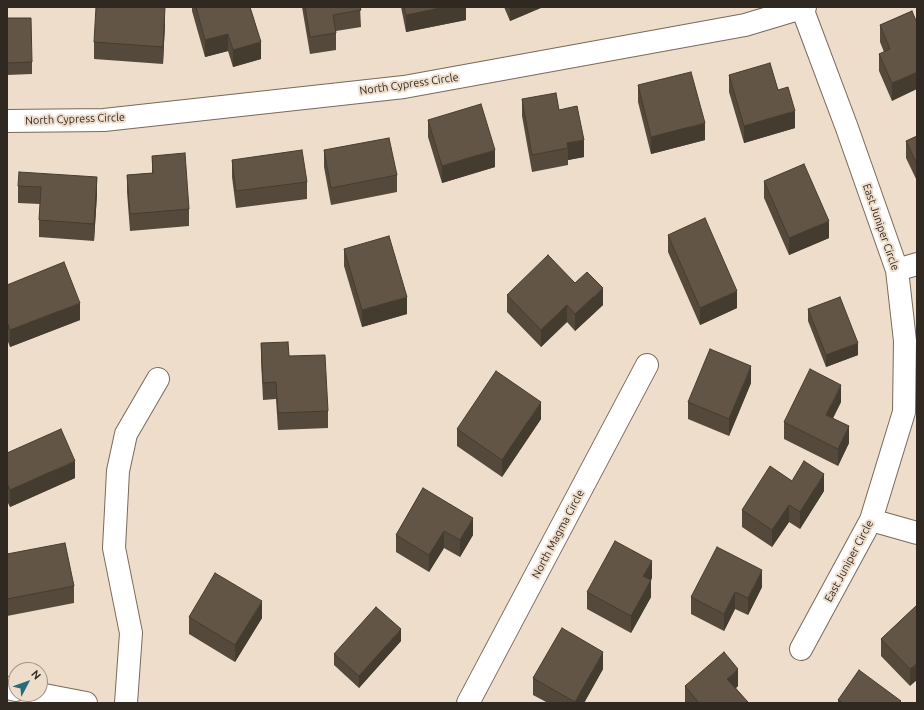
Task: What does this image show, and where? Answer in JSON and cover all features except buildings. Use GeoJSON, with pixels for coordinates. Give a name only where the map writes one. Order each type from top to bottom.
{"type":"FeatureCollection","features":[{"type":"Feature","properties":{"kind":"street","name":"North Cypress Circle"},"geometry":{"type":"LineString","coordinates":[[7,121],[104,120],[404,87],[745,25],[804,8]]}},
{"type":"Feature","properties":{"kind":"street","name":"East Juniper Circle"},"geometry":{"type":"LineString","coordinates":[[801,649],[872,520],[904,412],[907,267],[847,128],[804,8]]}},
{"type":"Feature","properties":{"kind":"street","name":"North Magma Circle"},"geometry":{"type":"LineString","coordinates":[[468,703],[647,365]]}},
{"type":"Feature","properties":{"kind":"street"},"geometry":{"type":"LineString","coordinates":[[126,703],[131,633],[114,548],[118,471],[126,434],[158,379]]}},
{"type":"Feature","properties":{"kind":"street"},"geometry":{"type":"LineString","coordinates":[[872,520],[917,533]]}},
{"type":"Feature","properties":{"kind":"street"},"geometry":{"type":"LineString","coordinates":[[48,696],[86,703]]}}]}
